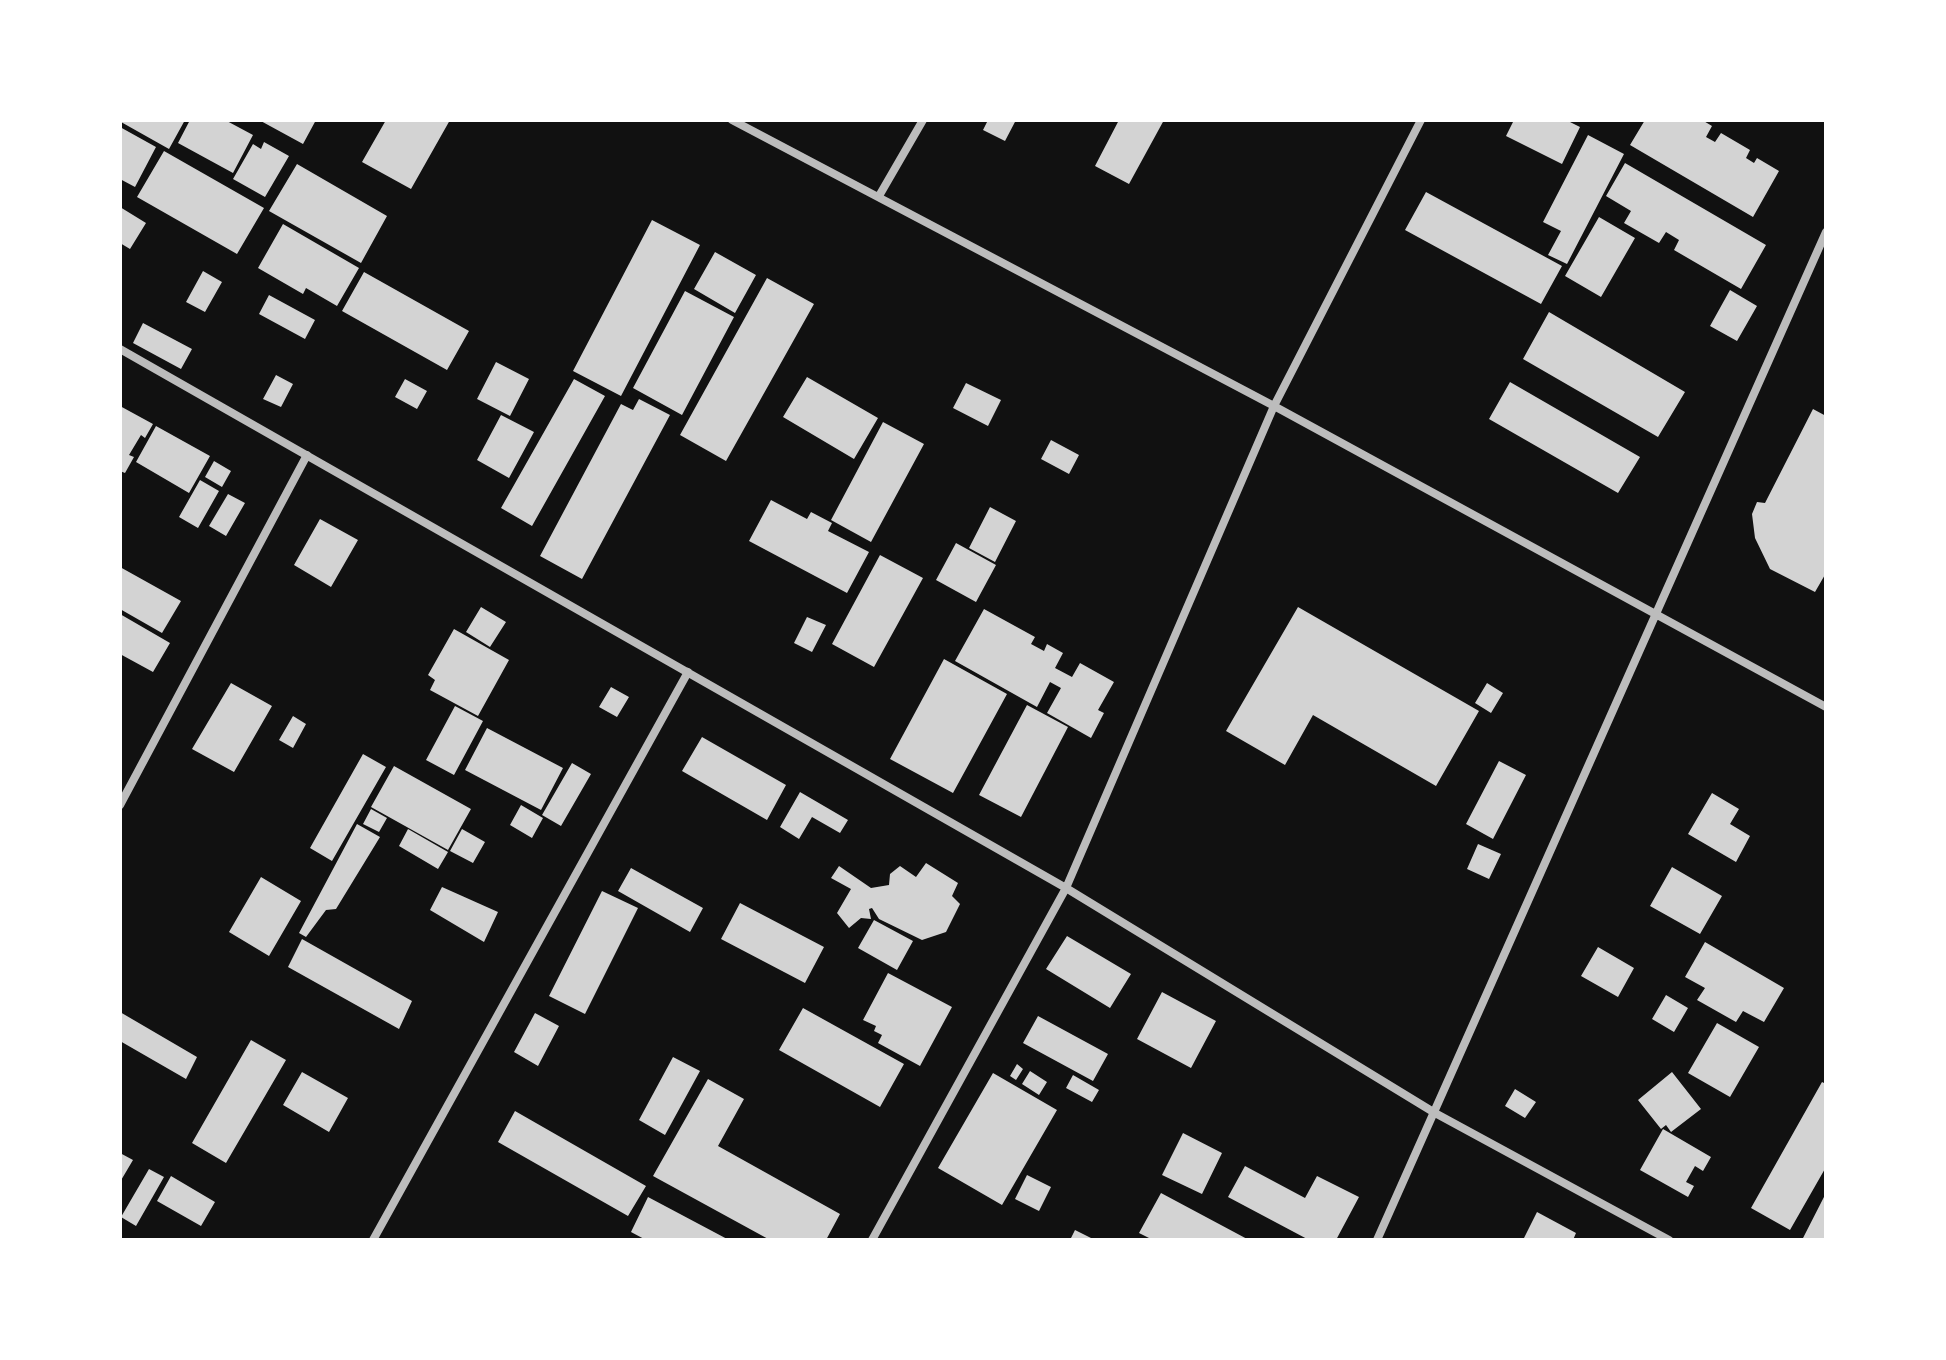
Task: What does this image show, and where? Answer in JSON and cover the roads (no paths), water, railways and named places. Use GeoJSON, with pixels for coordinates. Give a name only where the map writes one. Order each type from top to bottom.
{"type":"FeatureCollection","features":[{"type":"Feature","properties":{"kind":"street"},"geometry":{"type":"LineString","coordinates":[[732,120],[1274,406],[1826,707]]}},
{"type":"Feature","properties":{"kind":"street"},"geometry":{"type":"LineString","coordinates":[[879,196],[923,120]]}},
{"type":"Feature","properties":{"kind":"street"},"geometry":{"type":"LineString","coordinates":[[872,1240],[1066,888],[1274,406],[1421,120]]}},
{"type":"Feature","properties":{"kind":"street"},"geometry":{"type":"LineString","coordinates":[[1377,1240],[1826,232]]}},
{"type":"Feature","properties":{"kind":"street"},"geometry":{"type":"LineString","coordinates":[[120,349],[1066,888],[1435,1113],[1669,1240]]}},
{"type":"Feature","properties":{"kind":"street"},"geometry":{"type":"LineString","coordinates":[[120,805],[307,455]]}},
{"type":"Feature","properties":{"kind":"street"},"geometry":{"type":"LineString","coordinates":[[373,1240],[688,672]]}}]}
